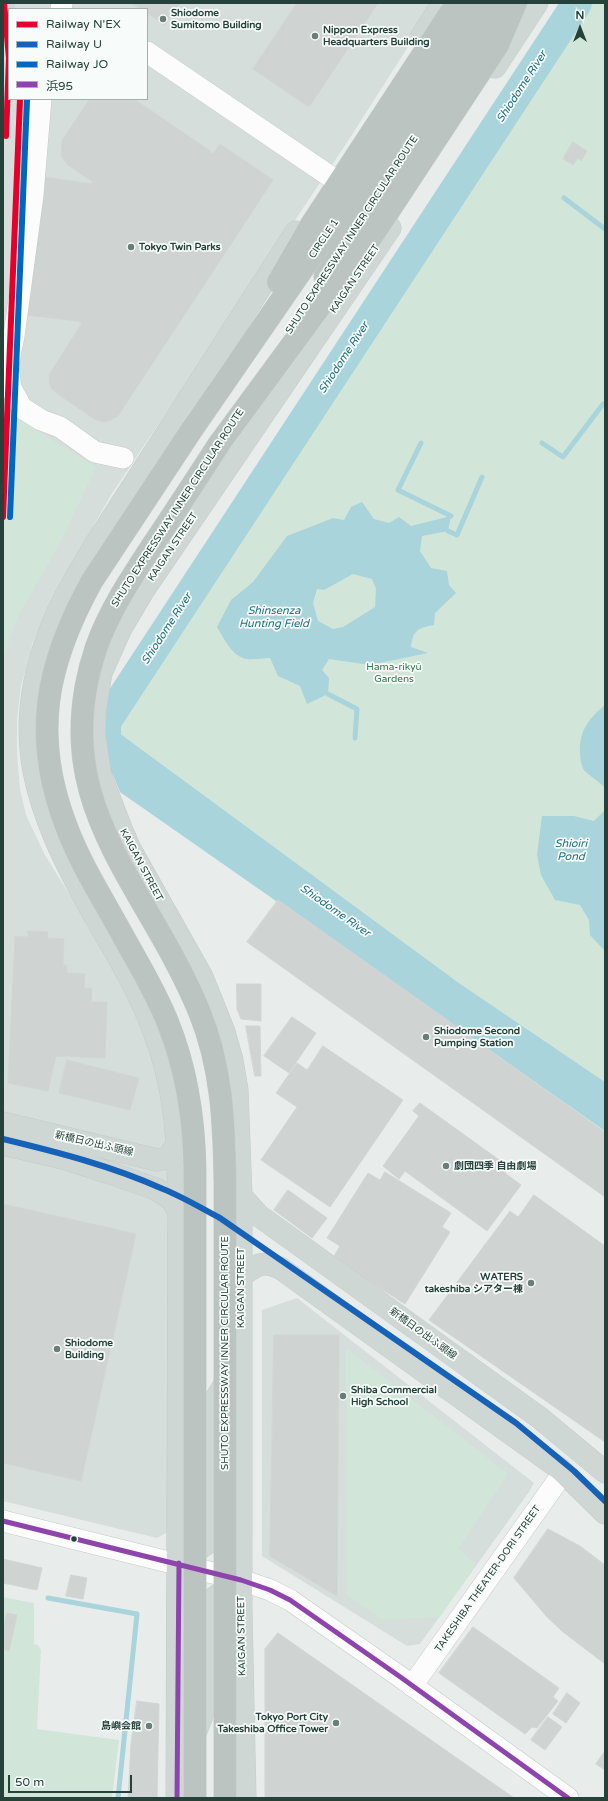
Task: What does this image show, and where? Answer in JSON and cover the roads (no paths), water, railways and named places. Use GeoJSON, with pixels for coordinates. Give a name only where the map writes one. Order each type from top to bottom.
{"type":"FeatureCollection","features":[{"type":"Feature","properties":{"kind":"highway","name":"SHUTO EXPRESSWAY INNER CIRCULAR ROUTE"},"geometry":{"type":"LineString","coordinates":[[225,1798],[225,1182],[224,1121],[221,1092],[216,1063],[208,1036],[188,987],[112,850],[100,823],[88,786],[82,740],[82,708],[88,676],[97,646],[110,616],[136,571],[219,444],[360,222],[459,52],[480,3]]}},
{"type":"Feature","properties":{"kind":"highway","name":"SHUTO EXPRESSWAY INNER CIRCULAR ROUTE"},"geometry":{"type":"LineString","coordinates":[[459,52],[503,3]]}},
{"type":"Feature","properties":{"kind":"highway"},"geometry":{"type":"LineString","coordinates":[[219,444],[375,232],[498,45],[516,3]]}},
{"type":"Feature","properties":{"kind":"highway"},"geometry":{"type":"LineString","coordinates":[[195,1798],[195,1168],[189,1093],[184,1070],[176,1046],[158,1000],[82,860],[67,828],[52,779],[48,759],[46,724],[50,689],[57,659],[65,636],[80,602],[92,581],[193,428],[311,225],[451,6]]}},
{"type":"Feature","properties":{"kind":"highway","name":"CIRCLE 1"},"geometry":{"type":"LineString","coordinates":[[193,428],[342,212],[459,52]]}},
{"type":"Feature","properties":{"kind":"main road","name":"KAIGAN STREET"},"geometry":{"type":"LineString","coordinates":[[245,1798],[241,1580],[241,1196],[237,1090],[232,1060],[224,1032],[202,977],[130,849],[100,774],[94,733],[101,673],[121,628],[143,591],[374,252],[537,3]]}},
{"type":"Feature","properties":{"kind":"main road"},"geometry":{"type":"LineString","coordinates":[[177,1789],[179,1563],[179,1212],[176,1119],[168,1074],[154,1030],[133,985],[69,869],[46,819],[31,759],[29,716],[31,695],[42,652],[50,630],[75,580],[331,177],[451,6]]}},
{"type":"Feature","properties":{"kind":"main road","name":"新橋日の出ふ頭線"},"geometry":{"type":"LineString","coordinates":[[3,1122],[157,1160],[167,1158],[178,1144]]}},
{"type":"Feature","properties":{"kind":"main road","name":"新橋日の出ふ頭線"},"geometry":{"type":"LineString","coordinates":[[3,1144],[63,1158],[110,1172],[156,1189],[172,1200],[179,1212]]}},
{"type":"Feature","properties":{"kind":"main road","name":"新橋日の出ふ頭線"},"geometry":{"type":"LineString","coordinates":[[241,1196],[258,1215],[540,1418],[605,1472]]}},
{"type":"Feature","properties":{"kind":"main road"},"geometry":{"type":"LineString","coordinates":[[241,1276],[259,1264],[270,1264],[280,1268],[564,1473],[605,1514]]}},
{"type":"Feature","properties":{"kind":"main road"},"geometry":{"type":"LineString","coordinates":[[179,1563],[212,1540],[211,1407],[241,1356]]}},
{"type":"Feature","properties":{"kind":"main road"},"geometry":{"type":"LineString","coordinates":[[177,1789],[208,1700],[208,1602],[241,1580]]}},
{"type":"Feature","properties":{"kind":"street"},"geometry":{"type":"LineString","coordinates":[[148,53],[331,177]]}},
{"type":"Feature","properties":{"kind":"street"},"geometry":{"type":"LineString","coordinates":[[41,100],[33,195],[14,336],[8,366],[11,388],[22,408],[41,420],[60,427],[95,452],[123,458]]}},
{"type":"Feature","properties":{"kind":"street","name":"TAKESHIBA THEATER-DORI STREET"},"geometry":{"type":"LineString","coordinates":[[412,1686],[564,1473]]}},
{"type":"Feature","properties":{"kind":"street"},"geometry":{"type":"LineString","coordinates":[[3,1521],[179,1563],[241,1580],[270,1590],[290,1600],[568,1798]]}},
{"type":"Feature","properties":{"kind":"water","name":"Shinsenza Hunting Field"},"geometry":{"type":"Polygon","coordinates":[[[362,502],[374,519],[389,523],[399,517],[411,526],[451,516],[448,531],[422,536],[420,551],[431,568],[447,571],[449,585],[456,593],[435,613],[434,625],[420,629],[413,637],[411,647],[428,653],[370,665],[329,659],[322,670],[329,678],[328,694],[307,704],[300,686],[278,676],[270,658],[242,658],[233,651],[217,627],[231,600],[253,582],[287,536],[333,518],[344,520],[351,507],[362,502]],[[353,574],[324,590],[317,589],[313,603],[318,621],[333,629],[343,627],[375,607],[376,589],[372,579],[353,574]]]}},
{"type":"Feature","properties":{"kind":"water"},"geometry":{"type":"Polygon","coordinates":[[[605,705],[605,788],[584,770],[581,761],[580,744],[583,731],[586,726],[594,715],[605,705]]]}},
{"type":"Feature","properties":{"kind":"water"},"geometry":{"type":"Polygon","coordinates":[[[107,724],[459,983],[605,1082],[605,1131],[120,792],[108,763],[107,724]]]}},
{"type":"Feature","properties":{"kind":"water","name":"Shioiri Pond"},"geometry":{"type":"Polygon","coordinates":[[[605,810],[605,951],[590,935],[589,920],[580,905],[555,900],[541,875],[537,855],[542,816],[574,816],[594,821],[605,810]]]}},
{"type":"Feature","properties":{"kind":"waterway","name":"Shiodome River"},"geometry":{"type":"LineString","coordinates":[[130,768],[106,752],[106,722],[577,3]]}},
{"type":"Feature","properties":{"kind":"waterway"},"geometry":{"type":"LineString","coordinates":[[564,198],[605,229]]}},
{"type":"Feature","properties":{"kind":"waterway"},"geometry":{"type":"LineString","coordinates":[[542,443],[563,457],[603,404],[605,405]]}},
{"type":"Feature","properties":{"kind":"waterway"},"geometry":{"type":"LineString","coordinates":[[421,443],[398,490],[451,516]]}},
{"type":"Feature","properties":{"kind":"waterway"},"geometry":{"type":"LineString","coordinates":[[448,531],[457,535],[482,477]]}},
{"type":"Feature","properties":{"kind":"waterway"},"geometry":{"type":"LineString","coordinates":[[328,694],[357,709],[355,738]]}},
{"type":"Feature","properties":{"kind":"waterway"},"geometry":{"type":"LineString","coordinates":[[48,1598],[137,1614],[118,1798]]}},
{"type":"Feature","properties":{"kind":"rail line","name":"N'EX"},"geometry":{"type":"LineString","coordinates":[[4,3],[8,47]]}},
{"type":"Feature","properties":{"kind":"rail line","name":"N'EX"},"geometry":{"type":"LineString","coordinates":[[6,136],[8,84]]}},
{"type":"Feature","properties":{"kind":"rail line","name":"N'EX"},"geometry":{"type":"LineString","coordinates":[[3,517],[20,100]]}},
{"type":"Feature","properties":{"kind":"rail line","name":"JO"},"geometry":{"type":"LineString","coordinates":[[10,517],[27,100]]}},
{"type":"Feature","properties":{"kind":"rail line","name":"U"},"geometry":{"type":"LineString","coordinates":[[3,1139],[64,1154],[124,1173],[178,1196],[220,1218],[516,1423],[574,1471],[605,1501]]}},
{"type":"Feature","properties":{"kind":"place","name":"Shiodome Sumitomo Building"},"geometry":{"type":"Point","coordinates":[163,19]}},
{"type":"Feature","properties":{"kind":"place","name":"Nippon Express Headquarters Building"},"geometry":{"type":"Point","coordinates":[315,36]}},
{"type":"Feature","properties":{"kind":"place","name":"Tokyo Twin Parks"},"geometry":{"type":"Point","coordinates":[131,247]}},
{"type":"Feature","properties":{"kind":"place","name":"Shiodome Second Pumping Station"},"geometry":{"type":"Point","coordinates":[426,1037]}},
{"type":"Feature","properties":{"kind":"place","name":"劇団四季 自由劇場"},"geometry":{"type":"Point","coordinates":[446,1166]}},
{"type":"Feature","properties":{"kind":"place","name":"WATERS takeshiba シアター棟"},"geometry":{"type":"Point","coordinates":[531,1283]}},
{"type":"Feature","properties":{"kind":"place","name":"Shiodome Building"},"geometry":{"type":"Point","coordinates":[57,1349]}},
{"type":"Feature","properties":{"kind":"place","name":"Shiba Commercial High School"},"geometry":{"type":"Point","coordinates":[343,1396]}},
{"type":"Feature","properties":{"kind":"place","name":"Tokyo Port City Takeshiba Office Tower"},"geometry":{"type":"Point","coordinates":[336,1723]}},
{"type":"Feature","properties":{"kind":"place","name":"島嶼会館"},"geometry":{"type":"Point","coordinates":[149,1726]}},
{"type":"Feature","properties":{"kind":"park label","name":"Hama-rikyū Gardens"},"geometry":{"type":"Point","coordinates":[394,672]}}]}
